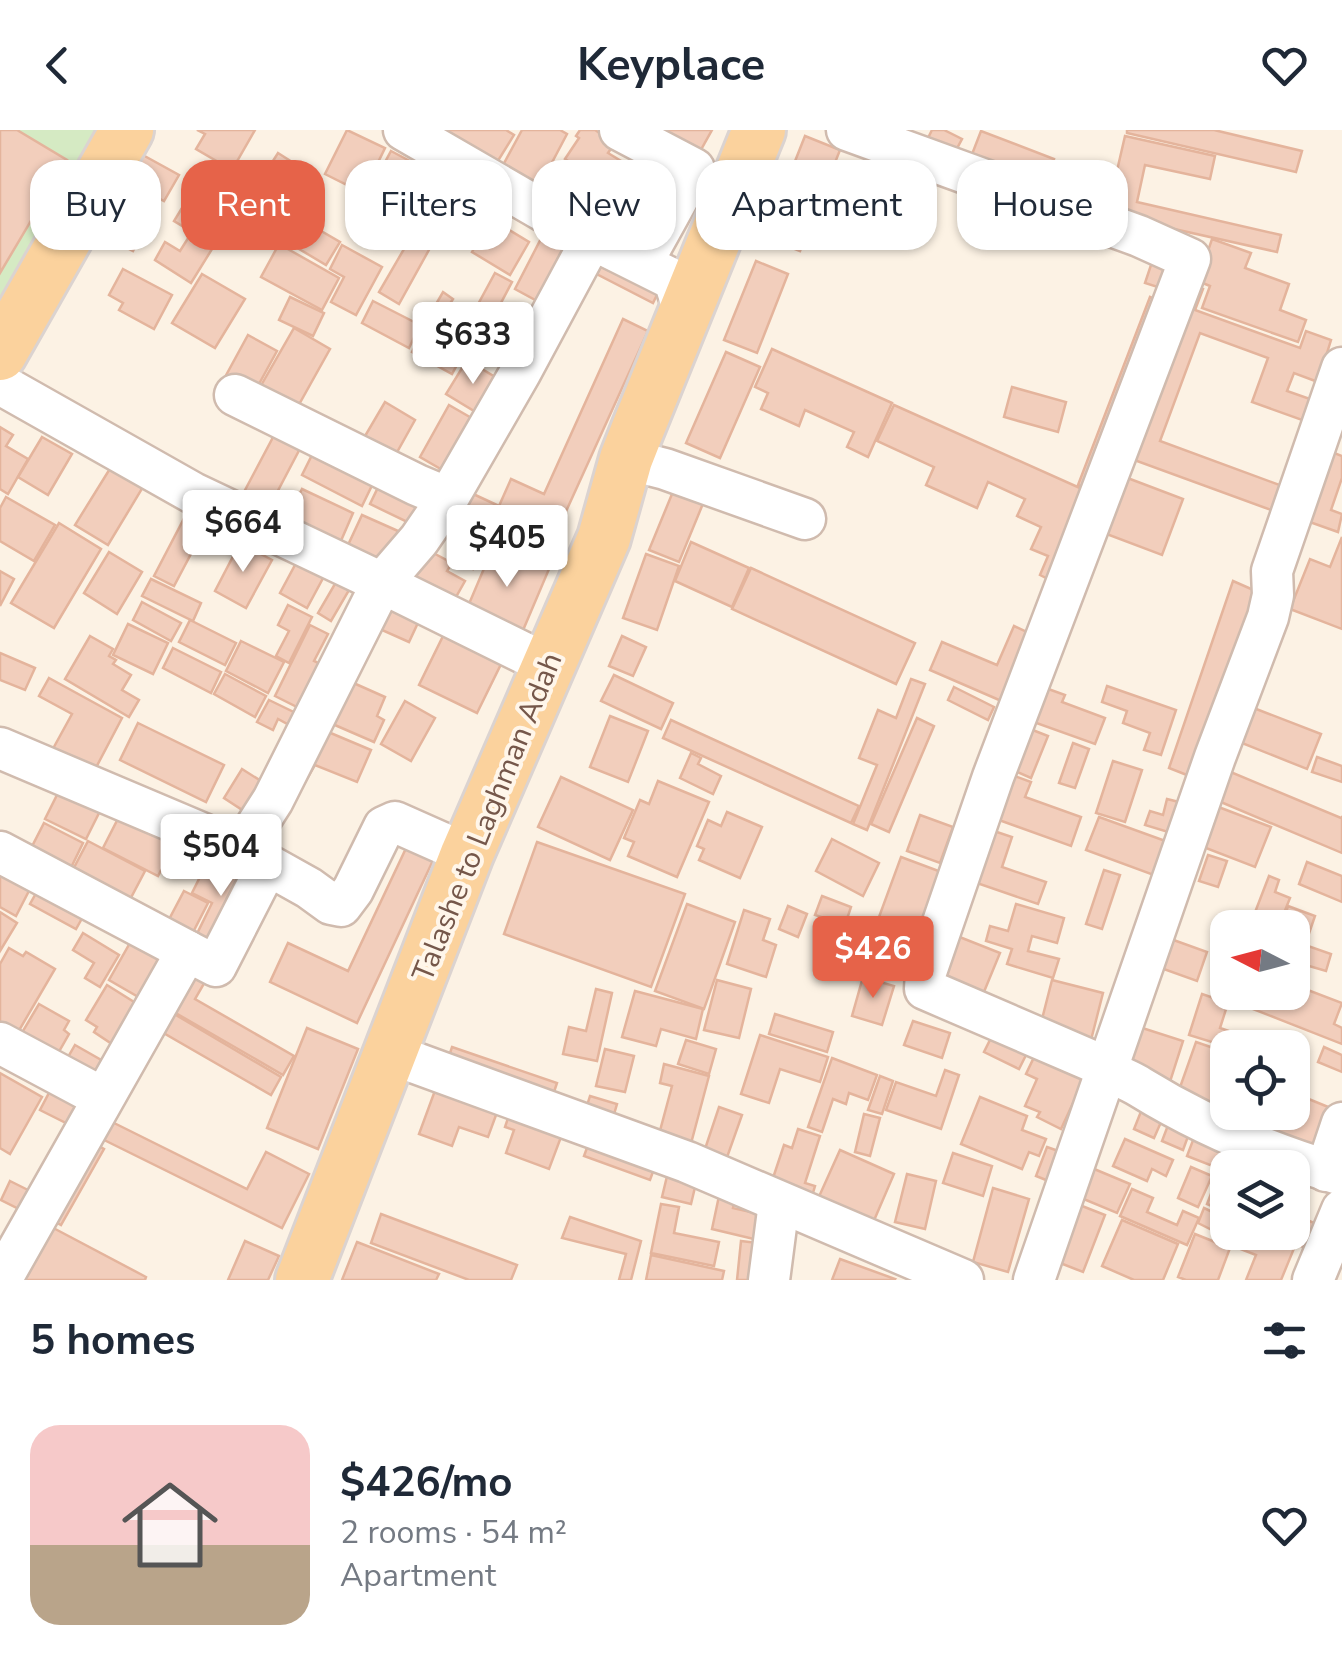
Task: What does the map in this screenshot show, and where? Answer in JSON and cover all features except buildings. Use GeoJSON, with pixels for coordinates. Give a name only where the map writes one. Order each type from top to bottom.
{"type":"FeatureCollection","features":[{"type":"Feature","properties":{"kind":"main road"},"geometry":{"type":"LineString","coordinates":[[0,354],[126,130]]}},
{"type":"Feature","properties":{"kind":"main road","name":"Talashe to Laghman Adah"},"geometry":{"type":"LineString","coordinates":[[302,1280],[467,854],[604,538],[626,459],[760,130]]}},
{"type":"Feature","properties":{"kind":"street"},"geometry":{"type":"LineString","coordinates":[[404,130],[532,204]]}},
{"type":"Feature","properties":{"kind":"street"},"geometry":{"type":"LineString","coordinates":[[620,130],[676,160]]}},
{"type":"Feature","properties":{"kind":"street"},"geometry":{"type":"LineString","coordinates":[[847,130],[1139,236],[1190,259],[993,777],[926,972],[925,989],[1099,1064],[1172,1107],[1232,1136],[1334,1173],[1342,1123]]}},
{"type":"Feature","properties":{"kind":"street"},"geometry":{"type":"LineString","coordinates":[[676,160],[694,170],[676,202]]}},
{"type":"Feature","properties":{"kind":"street"},"geometry":{"type":"LineString","coordinates":[[240,850],[273,800],[382,583],[448,498],[586,250]]}},
{"type":"Feature","properties":{"kind":"street"},"geometry":{"type":"LineString","coordinates":[[615,250],[674,280],[684,316]]}},
{"type":"Feature","properties":{"kind":"street"},"geometry":{"type":"LineString","coordinates":[[616,250],[642,263],[649,250]]}},
{"type":"Feature","properties":{"kind":"street"},"geometry":{"type":"LineString","coordinates":[[1034,1280],[1268,617],[1274,595],[1272,572],[1342,368]]}},
{"type":"Feature","properties":{"kind":"street"},"geometry":{"type":"LineString","coordinates":[[0,384],[193,494],[526,654]]}},
{"type":"Feature","properties":{"kind":"street"},"geometry":{"type":"LineString","coordinates":[[235,394],[448,498]]}},
{"type":"Feature","properties":{"kind":"street"},"geometry":{"type":"LineString","coordinates":[[626,459],[805,519]]}},
{"type":"Feature","properties":{"kind":"street"},"geometry":{"type":"LineString","coordinates":[[0,748],[240,850],[331,904],[342,906],[354,890],[384,827],[395,822],[467,854]]}},
{"type":"Feature","properties":{"kind":"street"},"geometry":{"type":"LineString","coordinates":[[0,852],[216,966],[263,874],[240,850]]}},
{"type":"Feature","properties":{"kind":"street"},"geometry":{"type":"LineString","coordinates":[[1,1280],[187,950]]}},
{"type":"Feature","properties":{"kind":"street"},"geometry":{"type":"LineString","coordinates":[[0,1043],[103,1098]]}},
{"type":"Feature","properties":{"kind":"street"},"geometry":{"type":"LineString","coordinates":[[390,1054],[686,1162],[963,1280]]}},
{"type":"Feature","properties":{"kind":"street"},"geometry":{"type":"LineString","coordinates":[[770,1280],[779,1202]]}},
{"type":"Feature","properties":{"kind":"street"},"geometry":{"type":"LineString","coordinates":[[1313,1280],[1342,1210]]}},
{"type":"Feature","properties":{"kind":"green space"},"geometry":{"type":"Polygon","coordinates":[[[0,130],[105,130],[89,160],[30,160],[30,250],[39,250],[0,322],[0,130]]]}}]}
